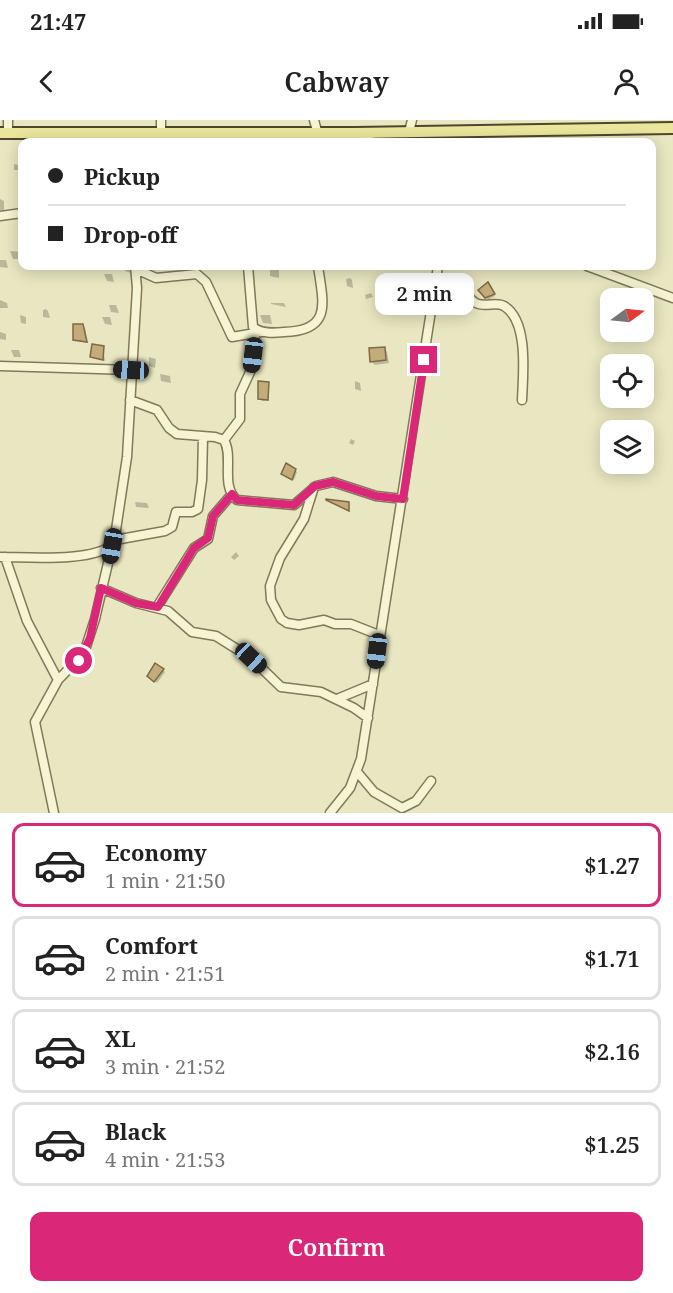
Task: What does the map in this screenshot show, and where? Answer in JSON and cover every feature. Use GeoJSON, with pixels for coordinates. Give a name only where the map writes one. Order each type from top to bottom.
{"type":"FeatureCollection","features":[{"type":"Feature","properties":{"kind":"main road"},"geometry":{"type":"LineString","coordinates":[[4,133],[132,137],[161,132],[234,137],[313,131],[409,132],[636,123],[673,128]]}},
{"type":"Feature","properties":{"kind":"street"},"geometry":{"type":"LineString","coordinates":[[4,133],[8,120]]}},
{"type":"Feature","properties":{"kind":"street"},"geometry":{"type":"LineString","coordinates":[[161,120],[161,132]]}},
{"type":"Feature","properties":{"kind":"street"},"geometry":{"type":"LineString","coordinates":[[409,132],[412,120]]}},
{"type":"Feature","properties":{"kind":"street"},"geometry":{"type":"LineString","coordinates":[[355,133],[365,138]]}},
{"type":"Feature","properties":{"kind":"street"},"geometry":{"type":"LineString","coordinates":[[0,216],[18,214]]}},
{"type":"Feature","properties":{"kind":"street"},"geometry":{"type":"LineString","coordinates":[[54,813],[34,722],[58,680],[84,653],[114,543],[126,466],[137,288],[135,270]]}},
{"type":"Feature","properties":{"kind":"street"},"geometry":{"type":"LineString","coordinates":[[141,270],[156,278],[197,274],[206,282],[230,335],[299,332],[317,324],[321,318],[322,298],[318,270]]}},
{"type":"Feature","properties":{"kind":"street"},"geometry":{"type":"LineString","coordinates":[[224,440],[240,419],[240,394],[251,370],[258,333],[252,323],[248,270]]}},
{"type":"Feature","properties":{"kind":"street"},"geometry":{"type":"LineString","coordinates":[[330,813],[350,788],[358,773],[437,270]]}},
{"type":"Feature","properties":{"kind":"street"},"geometry":{"type":"LineString","coordinates":[[598,270],[673,298]]}},
{"type":"Feature","properties":{"kind":"street"},"geometry":{"type":"LineString","coordinates":[[433,298],[462,292],[477,303],[500,304],[511,313],[521,336],[524,364],[522,400]]}},
{"type":"Feature","properties":{"kind":"street"},"geometry":{"type":"LineString","coordinates":[[0,366],[131,370]]}},
{"type":"Feature","properties":{"kind":"street"},"geometry":{"type":"LineString","coordinates":[[130,400],[157,410],[174,432],[224,440]]}},
{"type":"Feature","properties":{"kind":"street"},"geometry":{"type":"LineString","coordinates":[[58,680],[27,621],[3,557],[85,554],[114,543],[165,531],[172,527],[176,512],[192,512],[198,509],[202,486],[203,437]]}},
{"type":"Feature","properties":{"kind":"street"},"geometry":{"type":"LineString","coordinates":[[224,440],[227,448],[228,476],[232,494],[237,500],[294,505],[314,487],[341,482],[376,496],[403,499]]}},
{"type":"Feature","properties":{"kind":"street"},"geometry":{"type":"LineString","coordinates":[[314,487],[304,519],[280,558],[270,586],[271,600],[282,619],[287,623],[299,625],[324,620],[335,624],[351,624],[379,635]]}},
{"type":"Feature","properties":{"kind":"street"},"geometry":{"type":"LineString","coordinates":[[158,607],[194,548],[208,538],[213,516],[232,494]]}},
{"type":"Feature","properties":{"kind":"street"},"geometry":{"type":"LineString","coordinates":[[101,588],[136,603],[158,607],[175,616],[192,632],[216,636],[251,658],[282,687],[305,688],[337,699],[368,718]]}},
{"type":"Feature","properties":{"kind":"street"},"geometry":{"type":"LineString","coordinates":[[337,699],[373,684]]}},
{"type":"Feature","properties":{"kind":"street"},"geometry":{"type":"LineString","coordinates":[[358,773],[374,792],[402,808],[416,801],[431,781]]}},
{"type":"Feature","properties":{"kind":"building"},"geometry":{"type":"Polygon","coordinates":[[[488,282],[495,294],[485,298],[478,290],[488,282]]]}},
{"type":"Feature","properties":{"kind":"building"},"geometry":{"type":"Polygon","coordinates":[[[73,324],[83,324],[87,342],[73,340],[73,324]]]}},
{"type":"Feature","properties":{"kind":"building"},"geometry":{"type":"Polygon","coordinates":[[[92,344],[104,346],[103,360],[90,357],[92,344]]]}},
{"type":"Feature","properties":{"kind":"building"},"geometry":{"type":"Polygon","coordinates":[[[385,347],[386,360],[370,362],[369,348],[385,347]]]}},
{"type":"Feature","properties":{"kind":"building"},"geometry":{"type":"Polygon","coordinates":[[[258,381],[269,382],[268,400],[258,399],[258,381]]]}},
{"type":"Feature","properties":{"kind":"building"},"geometry":{"type":"Polygon","coordinates":[[[286,463],[296,469],[292,480],[281,474],[286,463]]]}},
{"type":"Feature","properties":{"kind":"building"},"geometry":{"type":"Polygon","coordinates":[[[326,500],[349,502],[349,511],[326,500]]]}},
{"type":"Feature","properties":{"kind":"building"},"geometry":{"type":"Polygon","coordinates":[[[155,663],[164,669],[154,682],[147,676],[155,663]]]}},
{"type":"Feature","properties":{"kind":"route"},"geometry":{"type":"LineString","coordinates":[[79,661],[90,638],[101,588],[136,603],[158,607],[167,596],[194,548],[208,538],[213,516],[232,494],[237,500],[294,505],[300,502],[315,486],[341,482],[383,498],[403,499],[424,360]]}}]}
